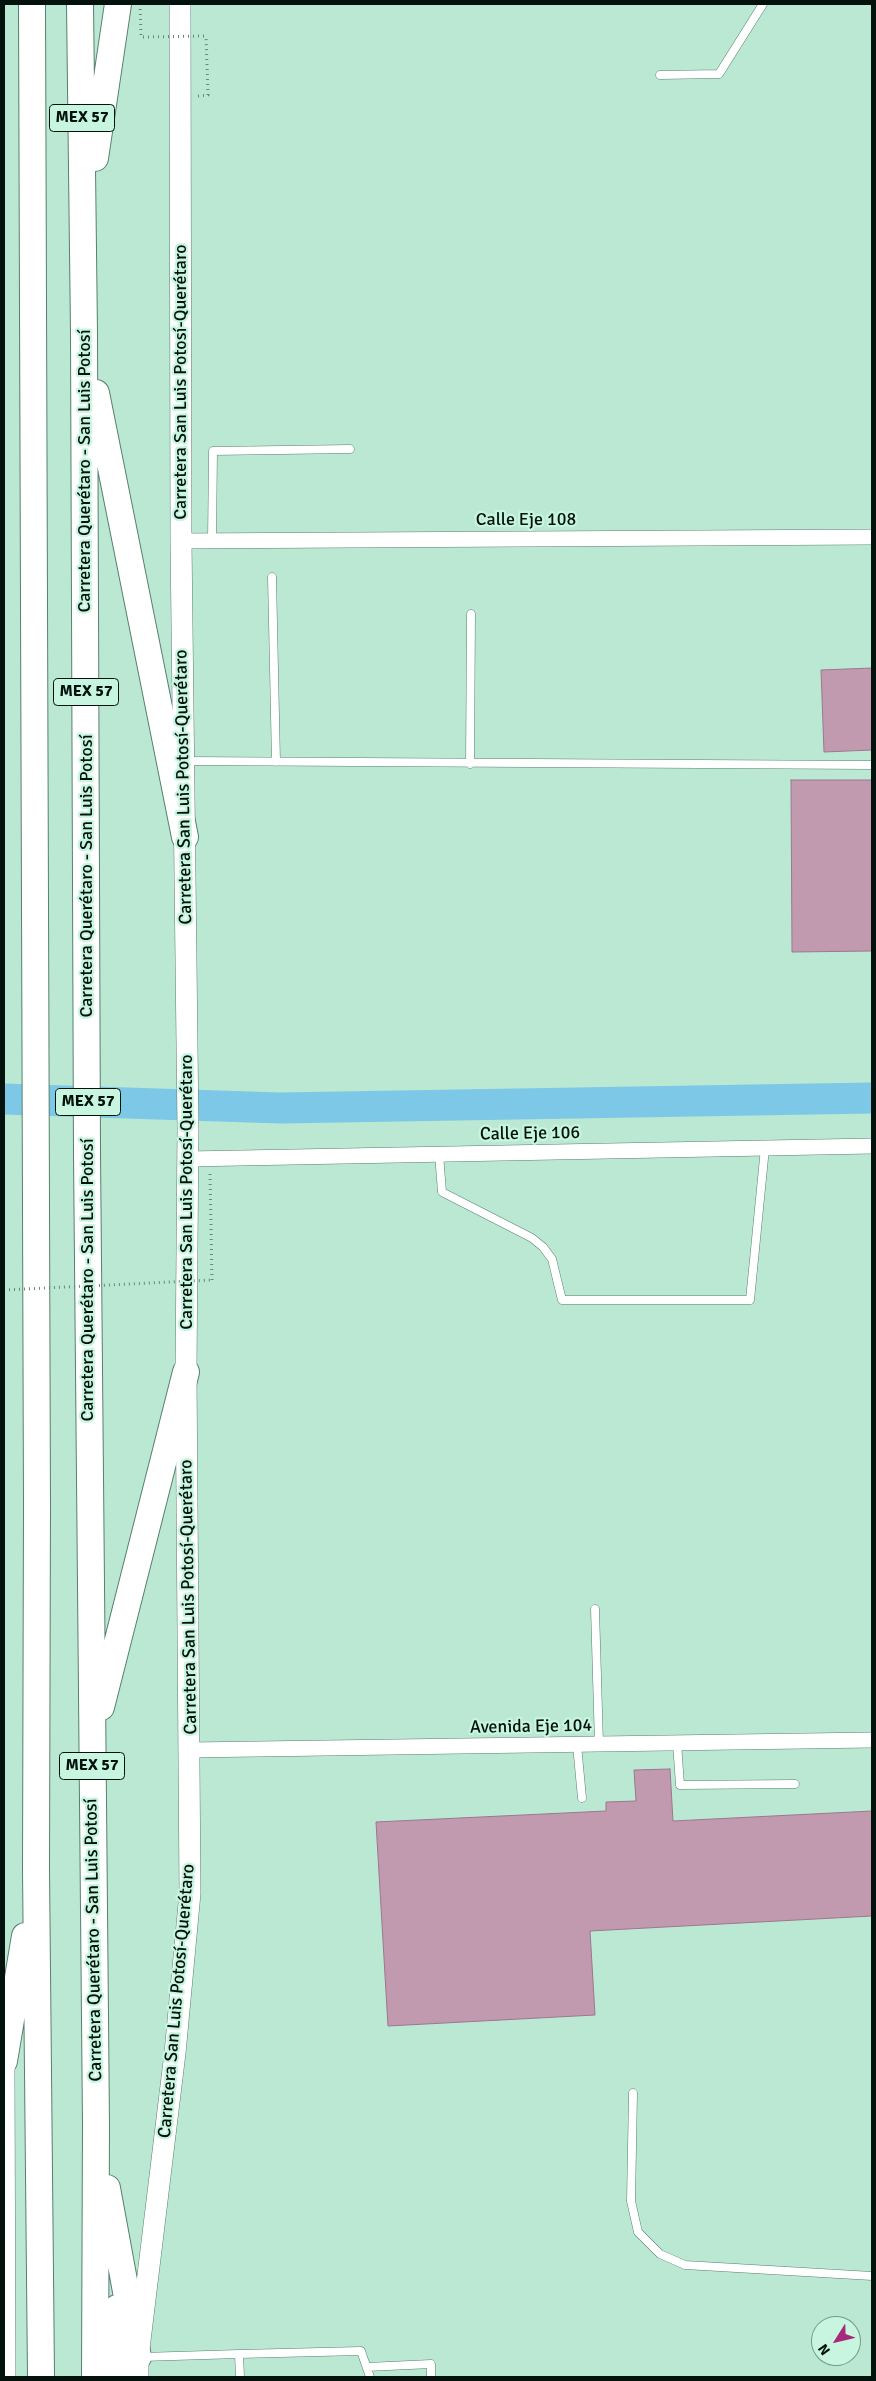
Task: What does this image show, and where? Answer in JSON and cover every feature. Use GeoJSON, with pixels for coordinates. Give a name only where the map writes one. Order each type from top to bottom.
{"type":"FeatureCollection","features":[{"type":"Feature","properties":{"kind":"highway","name":"MEX 57"},"geometry":{"type":"LineString","coordinates":[[32,4],[35,1054],[37,1151],[36,1869],[41,2377]]}},
{"type":"Feature","properties":{"kind":"highway","name":"Carretera Querétaro - San Luis Potosí"},"geometry":{"type":"LineString","coordinates":[[80,4],[84,233],[87,1154],[96,2126],[95,2377]]}},
{"type":"Feature","properties":{"kind":"highway"},"geometry":{"type":"LineString","coordinates":[[84,233],[118,4]]}},
{"type":"Feature","properties":{"kind":"highway"},"geometry":{"type":"LineString","coordinates":[[84,333],[184,837]]}},
{"type":"Feature","properties":{"kind":"highway"},"geometry":{"type":"LineString","coordinates":[[92,1742],[186,1372]]}},
{"type":"Feature","properties":{"kind":"highway"},"geometry":{"type":"LineString","coordinates":[[4,2061],[36,1869]]}},
{"type":"Feature","properties":{"kind":"highway"},"geometry":{"type":"LineString","coordinates":[[96,2126],[138,2367]]}},
{"type":"Feature","properties":{"kind":"highway"},"geometry":{"type":"LineString","coordinates":[[117,2377],[118,2245]]}},
{"type":"Feature","properties":{"kind":"main road","name":"Carretera San Luis Potosí-Querétaro"},"geometry":{"type":"LineString","coordinates":[[138,2367],[175,2052],[190,1893],[186,1372],[188,1082],[181,541],[180,4]]}},
{"type":"Feature","properties":{"kind":"main road"},"geometry":{"type":"LineString","coordinates":[[4,2068],[5,2377]]}},
{"type":"Feature","properties":{"kind":"street","name":"Calle Eje 108"},"geometry":{"type":"LineString","coordinates":[[181,541],[872,537]]}},
{"type":"Feature","properties":{"kind":"street","name":"Calle Eje 106"},"geometry":{"type":"LineString","coordinates":[[188,1159],[872,1146]]}},
{"type":"Feature","properties":{"kind":"street","name":"Avenida Eje 104"},"geometry":{"type":"LineString","coordinates":[[190,1750],[872,1740]]}},
{"type":"Feature","properties":{"kind":"lane"},"geometry":{"type":"LineString","coordinates":[[660,75],[719,74],[763,4]]}},
{"type":"Feature","properties":{"kind":"lane"},"geometry":{"type":"LineString","coordinates":[[212,541],[213,451],[350,449]]}},
{"type":"Feature","properties":{"kind":"lane"},"geometry":{"type":"LineString","coordinates":[[272,577],[276,762]]}},
{"type":"Feature","properties":{"kind":"lane"},"geometry":{"type":"LineString","coordinates":[[470,764],[471,614]]}},
{"type":"Feature","properties":{"kind":"lane"},"geometry":{"type":"LineString","coordinates":[[184,761],[872,765]]}},
{"type":"Feature","properties":{"kind":"lane"},"geometry":{"type":"LineString","coordinates":[[439,1154],[442,1192],[532,1238],[552,1259],[562,1300],[750,1300],[765,1148]]}},
{"type":"Feature","properties":{"kind":"lane"},"geometry":{"type":"LineString","coordinates":[[595,1609],[599,1744]]}},
{"type":"Feature","properties":{"kind":"lane"},"geometry":{"type":"LineString","coordinates":[[677,1743],[680,1785],[795,1784]]}},
{"type":"Feature","properties":{"kind":"lane"},"geometry":{"type":"LineString","coordinates":[[577,1745],[582,1798]]}},
{"type":"Feature","properties":{"kind":"lane"},"geometry":{"type":"LineString","coordinates":[[633,2093],[631,2201],[638,2232],[660,2254],[685,2265],[872,2276]]}},
{"type":"Feature","properties":{"kind":"lane"},"geometry":{"type":"LineString","coordinates":[[138,2367],[240,2354],[361,2351],[370,2377]]}},
{"type":"Feature","properties":{"kind":"lane"},"geometry":{"type":"LineString","coordinates":[[240,2354],[240,2377]]}},
{"type":"Feature","properties":{"kind":"lane"},"geometry":{"type":"LineString","coordinates":[[367,2367],[431,2364],[431,2377]]}},
{"type":"Feature","properties":{"kind":"path"},"geometry":{"type":"LineString","coordinates":[[140,4],[142,37],[206,36],[208,95],[180,97]]}},
{"type":"Feature","properties":{"kind":"path"},"geometry":{"type":"LineString","coordinates":[[4,1290],[212,1280],[210,1159]]}},
{"type":"Feature","properties":{"kind":"building"},"geometry":{"type":"Polygon","coordinates":[[[872,668],[872,750],[824,752],[821,670],[872,668]]]}},
{"type":"Feature","properties":{"kind":"building"},"geometry":{"type":"Polygon","coordinates":[[[791,780],[872,780],[872,951],[792,952],[791,780]]]}},
{"type":"Feature","properties":{"kind":"building"},"geometry":{"type":"Polygon","coordinates":[[[670,1769],[673,1821],[872,1811],[872,1916],[590,1931],[595,2015],[388,2026],[376,1822],[606,1811],[606,1802],[636,1801],[634,1770],[670,1769]]]}},
{"type":"Feature","properties":{"kind":"waterway"},"geometry":{"type":"LineString","coordinates":[[4,1099],[280,1108],[872,1098]]}}]}
